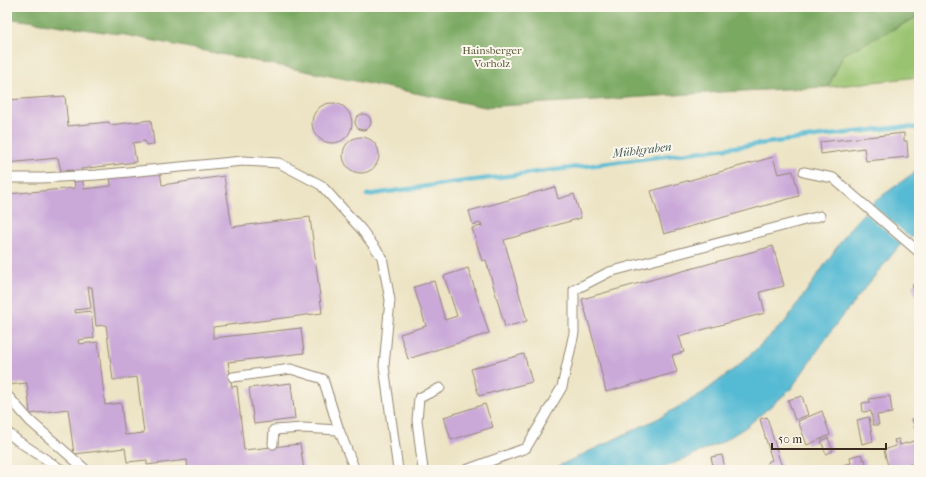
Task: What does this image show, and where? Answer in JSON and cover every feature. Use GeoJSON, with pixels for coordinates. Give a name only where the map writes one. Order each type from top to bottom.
{"type":"FeatureCollection","features":[{"type":"Feature","properties":{"kind":"lane"},"geometry":{"type":"LineString","coordinates":[[7,178],[97,175],[243,161],[279,162],[321,185],[361,229],[382,257],[390,300],[384,366],[398,470]]}},
{"type":"Feature","properties":{"kind":"lane"},"geometry":{"type":"LineString","coordinates":[[804,172],[833,178],[916,250]]}},
{"type":"Feature","properties":{"kind":"lane"},"geometry":{"type":"LineString","coordinates":[[466,470],[526,448],[562,386],[574,333],[574,290],[609,272],[820,216]]}},
{"type":"Feature","properties":{"kind":"lane"},"geometry":{"type":"LineString","coordinates":[[234,377],[292,369],[323,379],[338,430],[355,470]]}},
{"type":"Feature","properties":{"kind":"lane"},"geometry":{"type":"LineString","coordinates":[[423,470],[417,420],[419,398],[440,388]]}},
{"type":"Feature","properties":{"kind":"lane"},"geometry":{"type":"LineString","coordinates":[[7,395],[30,421],[86,470]]}},
{"type":"Feature","properties":{"kind":"lane"},"geometry":{"type":"LineString","coordinates":[[274,444],[274,430],[303,428],[338,430]]}},
{"type":"Feature","properties":{"kind":"lane"},"geometry":{"type":"LineString","coordinates":[[7,432],[62,470]]}},
{"type":"Feature","properties":{"kind":"green space","name":"Hainsberger Vorholz"},"geometry":{"type":"Polygon","coordinates":[[[7,7],[919,7],[919,16],[844,54],[828,87],[485,107],[125,35],[7,18],[7,7]]]}},
{"type":"Feature","properties":{"kind":"green space"},"geometry":{"type":"Polygon","coordinates":[[[919,16],[919,77],[828,87],[844,54],[919,16]]]}},
{"type":"Feature","properties":{"kind":"water"},"geometry":{"type":"Polygon","coordinates":[[[919,169],[919,232],[900,245],[839,320],[790,390],[746,427],[722,442],[659,470],[550,470],[661,417],[704,392],[738,366],[785,322],[851,227],[875,201],[919,169]]]}},
{"type":"Feature","properties":{"kind":"pier"},"geometry":{"type":"Polygon","coordinates":[[[870,203],[912,239],[903,245],[863,211],[870,203]]]}},
{"type":"Feature","properties":{"kind":"building"},"geometry":{"type":"Polygon","coordinates":[[[65,96],[68,126],[109,122],[110,125],[151,120],[154,144],[146,145],[145,141],[133,143],[136,162],[81,169],[84,189],[111,186],[110,176],[160,170],[162,185],[224,176],[232,227],[310,217],[322,313],[213,327],[213,338],[301,328],[304,353],[228,362],[232,387],[237,386],[244,450],[300,444],[304,470],[188,470],[187,460],[147,465],[147,460],[127,462],[125,448],[74,454],[68,409],[30,414],[27,383],[7,385],[7,194],[75,188],[73,170],[61,171],[58,158],[7,163],[7,100],[65,96]],[[88,287],[91,308],[75,310],[75,313],[91,311],[94,338],[78,340],[79,344],[98,342],[105,405],[121,403],[125,435],[144,433],[137,377],[113,380],[106,325],[96,326],[92,287],[88,287]]]}},
{"type":"Feature","properties":{"kind":"building"},"geometry":{"type":"Polygon","coordinates":[[[332,103],[340,105],[346,109],[350,115],[352,123],[350,131],[346,137],[340,141],[332,143],[324,141],[318,137],[314,131],[312,123],[314,115],[318,109],[324,105],[332,103]]]}},
{"type":"Feature","properties":{"kind":"building"},"geometry":{"type":"Polygon","coordinates":[[[363,114],[370,119],[371,122],[366,129],[363,130],[356,125],[355,122],[360,115],[363,114]]]}},
{"type":"Feature","properties":{"kind":"building"},"geometry":{"type":"Polygon","coordinates":[[[904,133],[904,141],[907,141],[908,157],[866,161],[864,148],[821,154],[820,142],[904,133]]]}},
{"type":"Feature","properties":{"kind":"building"},"geometry":{"type":"Polygon","coordinates":[[[365,137],[374,142],[378,148],[378,162],[374,168],[365,173],[357,173],[348,168],[344,162],[343,151],[348,142],[354,138],[365,137]]]}},
{"type":"Feature","properties":{"kind":"building"},"geometry":{"type":"Polygon","coordinates":[[[773,157],[778,174],[793,171],[799,196],[664,234],[651,191],[773,157]]]}},
{"type":"Feature","properties":{"kind":"building"},"geometry":{"type":"Polygon","coordinates":[[[555,187],[558,199],[574,194],[581,218],[504,240],[527,321],[505,327],[486,260],[482,261],[472,228],[482,226],[481,223],[473,225],[469,211],[555,187]]]}},
{"type":"Feature","properties":{"kind":"building"},"geometry":{"type":"Polygon","coordinates":[[[773,246],[784,286],[760,292],[765,313],[679,336],[684,352],[672,355],[677,372],[606,392],[582,299],[773,246]]]}},
{"type":"Feature","properties":{"kind":"building"},"geometry":{"type":"Polygon","coordinates":[[[468,268],[489,333],[408,359],[400,334],[426,326],[414,287],[434,281],[445,320],[457,316],[444,276],[468,268]]]}},
{"type":"Feature","properties":{"kind":"building"},"geometry":{"type":"Polygon","coordinates":[[[919,283],[919,307],[912,285],[919,283]]]}},
{"type":"Feature","properties":{"kind":"building"},"geometry":{"type":"Polygon","coordinates":[[[524,354],[532,382],[479,396],[471,369],[524,354]]]}},
{"type":"Feature","properties":{"kind":"building"},"geometry":{"type":"Polygon","coordinates":[[[291,383],[295,419],[254,424],[249,388],[291,383]]]}},
{"type":"Feature","properties":{"kind":"building"},"geometry":{"type":"Polygon","coordinates":[[[802,396],[808,415],[795,420],[788,400],[802,396]]]}},
{"type":"Feature","properties":{"kind":"building"},"geometry":{"type":"Polygon","coordinates":[[[890,396],[892,413],[877,415],[879,425],[873,425],[871,411],[863,412],[862,403],[870,402],[869,399],[890,396]]]}},
{"type":"Feature","properties":{"kind":"building"},"geometry":{"type":"Polygon","coordinates":[[[485,404],[493,427],[451,440],[444,417],[485,404]]]}},
{"type":"Feature","properties":{"kind":"building"},"geometry":{"type":"Polygon","coordinates":[[[822,411],[830,435],[807,445],[798,421],[822,411]]]}},
{"type":"Feature","properties":{"kind":"building"},"geometry":{"type":"Polygon","coordinates":[[[767,417],[783,470],[769,470],[767,462],[772,460],[760,419],[767,417]]]}},
{"type":"Feature","properties":{"kind":"building"},"geometry":{"type":"Polygon","coordinates":[[[869,417],[873,441],[862,444],[857,420],[869,417]]]}},
{"type":"Feature","properties":{"kind":"building"},"geometry":{"type":"Polygon","coordinates":[[[919,417],[919,436],[917,437],[912,419],[919,417]]]}},
{"type":"Feature","properties":{"kind":"building"},"geometry":{"type":"Polygon","coordinates":[[[828,438],[833,451],[826,454],[821,441],[828,438]]]}},
{"type":"Feature","properties":{"kind":"building"},"geometry":{"type":"Polygon","coordinates":[[[899,439],[900,445],[914,441],[919,462],[889,470],[884,450],[896,446],[894,440],[899,439]]]}},
{"type":"Feature","properties":{"kind":"building"},"geometry":{"type":"Polygon","coordinates":[[[861,454],[863,460],[865,459],[867,470],[841,470],[840,466],[851,463],[850,457],[861,454]]]}},
{"type":"Feature","properties":{"kind":"building"},"geometry":{"type":"Polygon","coordinates":[[[722,455],[725,468],[714,470],[711,457],[722,455]]]}},
{"type":"Feature","properties":{"kind":"building"},"geometry":{"type":"Polygon","coordinates":[[[813,467],[814,470],[804,470],[813,467]]]}},
{"type":"Feature","properties":{"kind":"waterway","name":"Mühlgraben"},"geometry":{"type":"LineString","coordinates":[[367,195],[823,136],[900,127],[919,128]]}}]}
